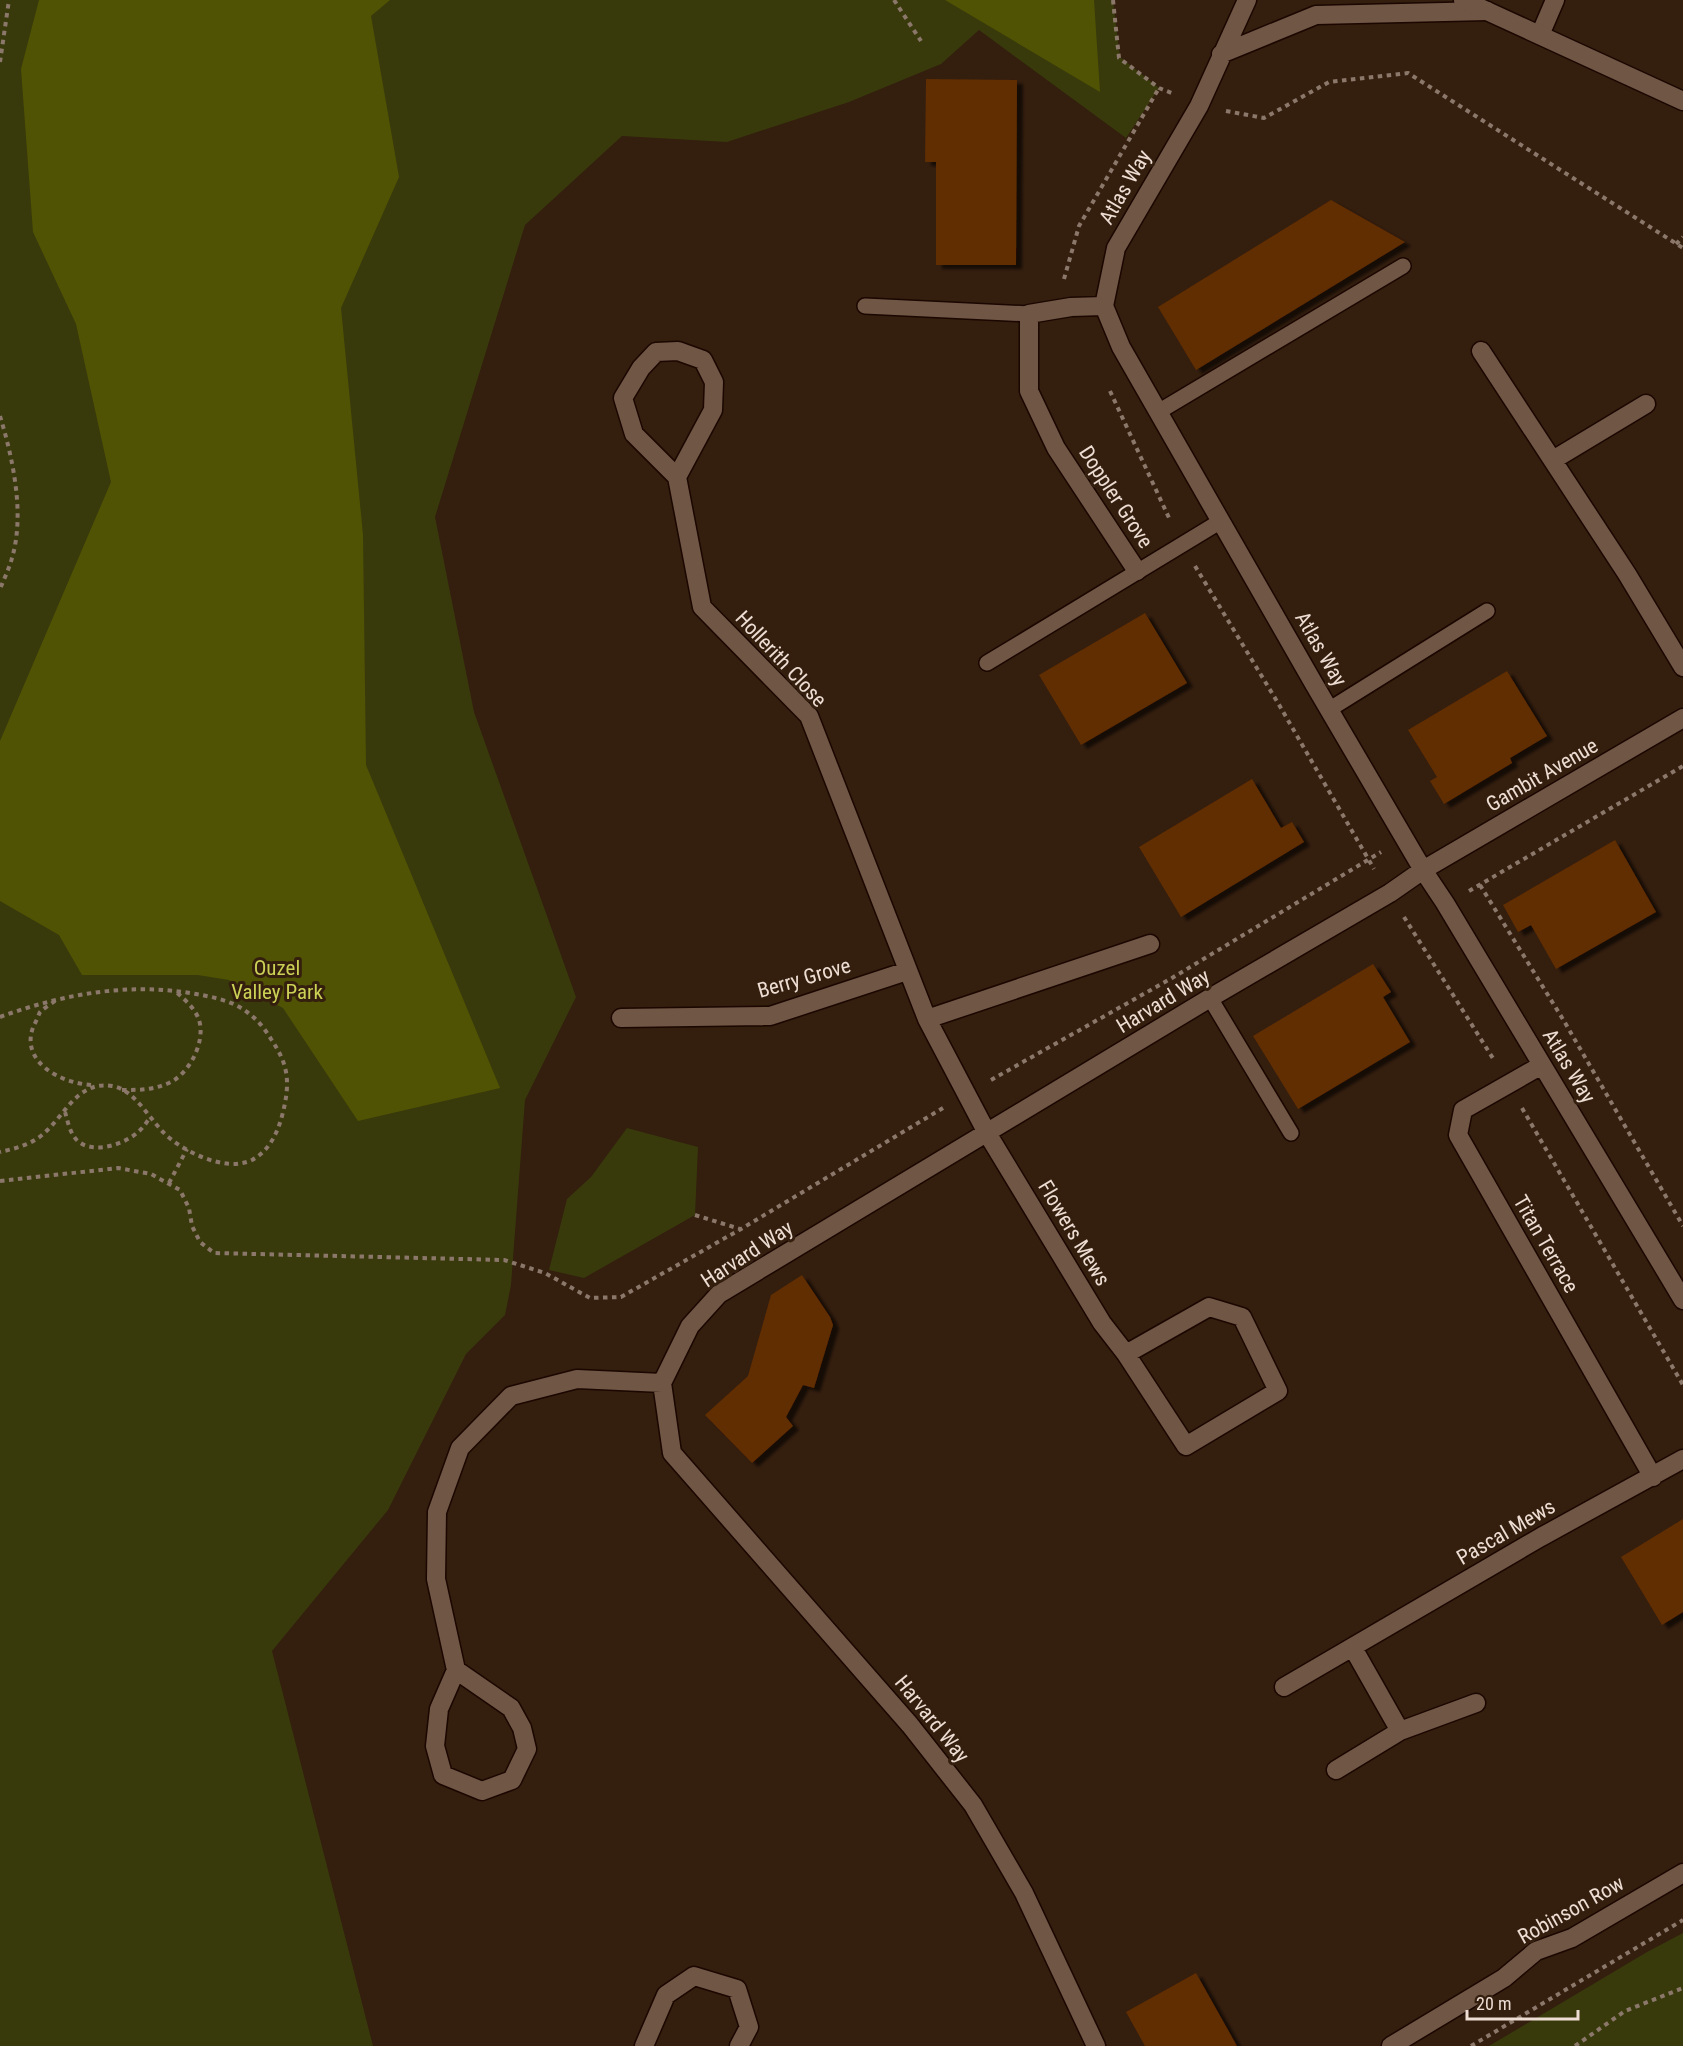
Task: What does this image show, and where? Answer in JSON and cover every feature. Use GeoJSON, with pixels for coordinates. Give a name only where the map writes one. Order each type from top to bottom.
{"type":"FeatureCollection","features":[{"type":"Feature","properties":{"kind":"street","name":"Atlas Way"},"geometry":{"type":"LineString","coordinates":[[1247,0],[1198,106],[1116,248],[1104,306],[1121,347],[1423,870],[1446,903],[1683,1300]]}},
{"type":"Feature","properties":{"kind":"street"},"geometry":{"type":"LineString","coordinates":[[1463,0],[1683,101]]}},
{"type":"Feature","properties":{"kind":"street"},"geometry":{"type":"LineString","coordinates":[[1540,35],[1555,0]]}},
{"type":"Feature","properties":{"kind":"street"},"geometry":{"type":"LineString","coordinates":[[1221,54],[1316,15],[1487,11]]}},
{"type":"Feature","properties":{"kind":"street"},"geometry":{"type":"LineString","coordinates":[[1029,314],[1071,307],[1104,306]]}},
{"type":"Feature","properties":{"kind":"street","name":"Doppler Grove"},"geometry":{"type":"LineString","coordinates":[[1029,314],[1029,391],[1056,448],[1137,571]]}},
{"type":"Feature","properties":{"kind":"street"},"geometry":{"type":"LineString","coordinates":[[678,351],[703,360],[714,382],[713,410],[677,477],[634,435],[623,398],[641,368],[656,352],[678,351]]}},
{"type":"Feature","properties":{"kind":"street"},"geometry":{"type":"LineString","coordinates":[[1481,351],[1627,574],[1683,667]]}},
{"type":"Feature","properties":{"kind":"street"},"geometry":{"type":"LineString","coordinates":[[1553,460],[1646,404]]}},
{"type":"Feature","properties":{"kind":"street","name":"Hollerith Close"},"geometry":{"type":"LineString","coordinates":[[677,477],[702,607],[809,716],[907,970]]}},
{"type":"Feature","properties":{"kind":"street","name":"Gambit Avenue"},"geometry":{"type":"LineString","coordinates":[[1423,870],[1683,718]]}},
{"type":"Feature","properties":{"kind":"street","name":"Harvard Way"},"geometry":{"type":"LineString","coordinates":[[1096,2046],[1024,1893],[973,1805],[910,1725],[672,1453],[662,1383],[690,1326],[719,1294],[1210,998],[1390,893],[1423,870]]}},
{"type":"Feature","properties":{"kind":"street"},"geometry":{"type":"LineString","coordinates":[[927,1019],[1150,944]]}},
{"type":"Feature","properties":{"kind":"street"},"geometry":{"type":"LineString","coordinates":[[907,970],[927,1019],[987,1133]]}},
{"type":"Feature","properties":{"kind":"street","name":"Berry Grove"},"geometry":{"type":"LineString","coordinates":[[621,1018],[770,1016],[907,970]]}},
{"type":"Feature","properties":{"kind":"street","name":"Titan Terrace"},"geometry":{"type":"LineString","coordinates":[[1542,1065],[1463,1110],[1458,1135],[1653,1477]]}},
{"type":"Feature","properties":{"kind":"street","name":"Flowers Mews"},"geometry":{"type":"LineString","coordinates":[[987,1133],[1102,1323],[1126,1354],[1186,1446],[1278,1391],[1242,1317],[1209,1307],[1126,1354]]}},
{"type":"Feature","properties":{"kind":"street"},"geometry":{"type":"LineString","coordinates":[[456,1670],[511,1708],[522,1728],[527,1749],[512,1780],[482,1791],[443,1775],[435,1746],[439,1709],[456,1670],[436,1579],[437,1512],[460,1448],[511,1396],[577,1379],[662,1383]]}},
{"type":"Feature","properties":{"kind":"street","name":"Pascal Mews"},"geometry":{"type":"LineString","coordinates":[[1284,1687],[1541,1537],[1683,1459]]}},
{"type":"Feature","properties":{"kind":"street"},"geometry":{"type":"LineString","coordinates":[[1353,1648],[1400,1731]]}},
{"type":"Feature","properties":{"kind":"street"},"geometry":{"type":"LineString","coordinates":[[1336,1770],[1400,1731],[1476,1703]]}},
{"type":"Feature","properties":{"kind":"street","name":"Robinson Row"},"geometry":{"type":"LineString","coordinates":[[1391,2046],[1504,1978],[1536,1951],[1572,1938],[1683,1873]]}},
{"type":"Feature","properties":{"kind":"street"},"geometry":{"type":"LineString","coordinates":[[644,2046],[666,1995],[694,1976],[737,1989],[749,2027],[739,2046]]}},
{"type":"Feature","properties":{"kind":"lane"},"geometry":{"type":"LineString","coordinates":[[1158,412],[1403,266]]}},
{"type":"Feature","properties":{"kind":"lane"},"geometry":{"type":"LineString","coordinates":[[865,306],[1029,314]]}},
{"type":"Feature","properties":{"kind":"lane"},"geometry":{"type":"LineString","coordinates":[[1137,571],[1221,521]]}},
{"type":"Feature","properties":{"kind":"lane","name":"Doppler Grove"},"geometry":{"type":"LineString","coordinates":[[987,663],[1137,571]]}},
{"type":"Feature","properties":{"kind":"lane"},"geometry":{"type":"LineString","coordinates":[[1330,709],[1487,611]]}},
{"type":"Feature","properties":{"kind":"lane"},"geometry":{"type":"LineString","coordinates":[[1210,998],[1290,1133]]}},
{"type":"Feature","properties":{"kind":"path"},"geometry":{"type":"LineString","coordinates":[[0,62],[9,0]]}},
{"type":"Feature","properties":{"kind":"path"},"geometry":{"type":"LineString","coordinates":[[894,0],[921,41]]}},
{"type":"Feature","properties":{"kind":"path"},"geometry":{"type":"LineString","coordinates":[[1113,0],[1119,57],[1159,88],[1198,106],[1264,118],[1329,82],[1408,73],[1683,248]]}},
{"type":"Feature","properties":{"kind":"path"},"geometry":{"type":"LineString","coordinates":[[1676,244],[1683,237]]}},
{"type":"Feature","properties":{"kind":"path"},"geometry":{"type":"LineString","coordinates":[[0,416],[10,447],[19,508],[12,557],[0,589]]}},
{"type":"Feature","properties":{"kind":"path"},"geometry":{"type":"LineString","coordinates":[[0,1181],[118,1168],[152,1174],[180,1190],[189,1208],[192,1226],[200,1242],[214,1253],[504,1260],[547,1272],[590,1298],[621,1297],[741,1229],[966,1094],[1172,978],[1368,860],[1278,702],[1182,545]]}},
{"type":"Feature","properties":{"kind":"path"},"geometry":{"type":"LineString","coordinates":[[1683,766],[1480,885],[1564,1021],[1683,1226]]}},
{"type":"Feature","properties":{"kind":"path"},"geometry":{"type":"LineString","coordinates":[[1409,926],[1508,1084],[1683,1385]]}},
{"type":"Feature","properties":{"kind":"path"},"geometry":{"type":"LineString","coordinates":[[0,1017],[58,998],[111,990],[150,988],[216,997],[247,1011],[264,1028],[275,1044],[289,1083],[284,1112],[276,1133],[266,1149],[253,1159],[237,1164],[216,1162],[187,1149],[164,1133],[131,1095],[122,1090],[114,1086],[82,1085],[56,1076],[42,1066],[32,1050],[32,1032],[40,1013],[58,998]]}},
{"type":"Feature","properties":{"kind":"path"},"geometry":{"type":"LineString","coordinates":[[122,1090],[149,1090],[171,1083],[184,1072],[196,1054],[200,1037],[199,1021],[189,1003],[174,990]]}},
{"type":"Feature","properties":{"kind":"path"},"geometry":{"type":"LineString","coordinates":[[0,1152],[21,1147],[38,1138],[57,1122],[70,1102],[86,1089],[98,1086]]}},
{"type":"Feature","properties":{"kind":"path"},"geometry":{"type":"LineString","coordinates":[[64,1111],[70,1130],[80,1143],[96,1148],[119,1143],[138,1132],[150,1117]]}},
{"type":"Feature","properties":{"kind":"path"},"geometry":{"type":"LineString","coordinates":[[169,1184],[187,1149]]}},
{"type":"Feature","properties":{"kind":"path"},"geometry":{"type":"LineString","coordinates":[[695,1215],[741,1229]]}},
{"type":"Feature","properties":{"kind":"path"},"geometry":{"type":"LineString","coordinates":[[1471,2046],[1683,1920]]}},
{"type":"Feature","properties":{"kind":"path"},"geometry":{"type":"LineString","coordinates":[[1575,2046],[1625,2011],[1683,1988]]}},
{"type":"Feature","properties":{"kind":"green space","name":"Ouzel Valley Park"},"geometry":{"type":"Polygon","coordinates":[[[0,0],[1113,0],[1120,57],[1159,88],[1126,138],[979,30],[941,64],[849,102],[727,142],[622,136],[525,225],[435,517],[474,712],[576,997],[525,1100],[511,1285],[505,1315],[466,1354],[388,1510],[272,1651],[373,2046],[0,2046],[0,0]]]}},
{"type":"Feature","properties":{"kind":"green space"},"geometry":{"type":"Polygon","coordinates":[[[39,0],[390,0],[371,16],[399,177],[341,308],[363,535],[366,765],[500,1088],[358,1121],[283,1008],[229,980],[198,975],[82,975],[59,935],[0,901],[0,741],[111,482],[76,324],[33,232],[21,69],[39,0]]]}},
{"type":"Feature","properties":{"kind":"green space"},"geometry":{"type":"Polygon","coordinates":[[[945,0],[1094,0],[1100,92],[945,0]]]}},
{"type":"Feature","properties":{"kind":"green space"},"geometry":{"type":"Polygon","coordinates":[[[627,1128],[698,1147],[695,1215],[584,1278],[549,1270],[567,1199],[591,1177],[627,1128]]]}},
{"type":"Feature","properties":{"kind":"green space"},"geometry":{"type":"Polygon","coordinates":[[[1683,1933],[1683,2046],[1489,2046],[1647,1952],[1683,1933]]]}},
{"type":"Feature","properties":{"kind":"building"},"geometry":{"type":"Polygon","coordinates":[[[926,79],[1017,80],[1016,265],[936,265],[936,162],[925,162],[926,79]]]}},
{"type":"Feature","properties":{"kind":"building"},"geometry":{"type":"Polygon","coordinates":[[[1331,200],[1405,242],[1196,370],[1158,307],[1331,200]]]}},
{"type":"Feature","properties":{"kind":"building"},"geometry":{"type":"Polygon","coordinates":[[[1145,613],[1187,683],[1081,745],[1039,675],[1145,613]]]}},
{"type":"Feature","properties":{"kind":"building"},"geometry":{"type":"Polygon","coordinates":[[[1507,671],[1547,736],[1510,758],[1512,763],[1444,804],[1430,781],[1437,777],[1408,730],[1507,671]]]}},
{"type":"Feature","properties":{"kind":"building"},"geometry":{"type":"Polygon","coordinates":[[[1252,779],[1281,828],[1292,822],[1304,842],[1181,917],[1139,847],[1252,779]]]}},
{"type":"Feature","properties":{"kind":"building"},"geometry":{"type":"Polygon","coordinates":[[[1615,840],[1656,912],[1556,969],[1531,925],[1518,932],[1503,905],[1615,840]]]}},
{"type":"Feature","properties":{"kind":"building"},"geometry":{"type":"Polygon","coordinates":[[[1373,964],[1391,992],[1383,997],[1410,1042],[1298,1109],[1253,1036],[1373,964]]]}},
{"type":"Feature","properties":{"kind":"building"},"geometry":{"type":"Polygon","coordinates":[[[802,1275],[833,1325],[814,1388],[803,1385],[786,1417],[793,1426],[752,1463],[705,1415],[748,1376],[771,1295],[802,1275]]]}},
{"type":"Feature","properties":{"kind":"building"},"geometry":{"type":"Polygon","coordinates":[[[1683,1519],[1683,1612],[1662,1625],[1621,1557],[1683,1519]]]}},
{"type":"Feature","properties":{"kind":"building"},"geometry":{"type":"Polygon","coordinates":[[[1196,1973],[1237,2046],[1145,2046],[1126,2012],[1196,1973]]]}}]}
